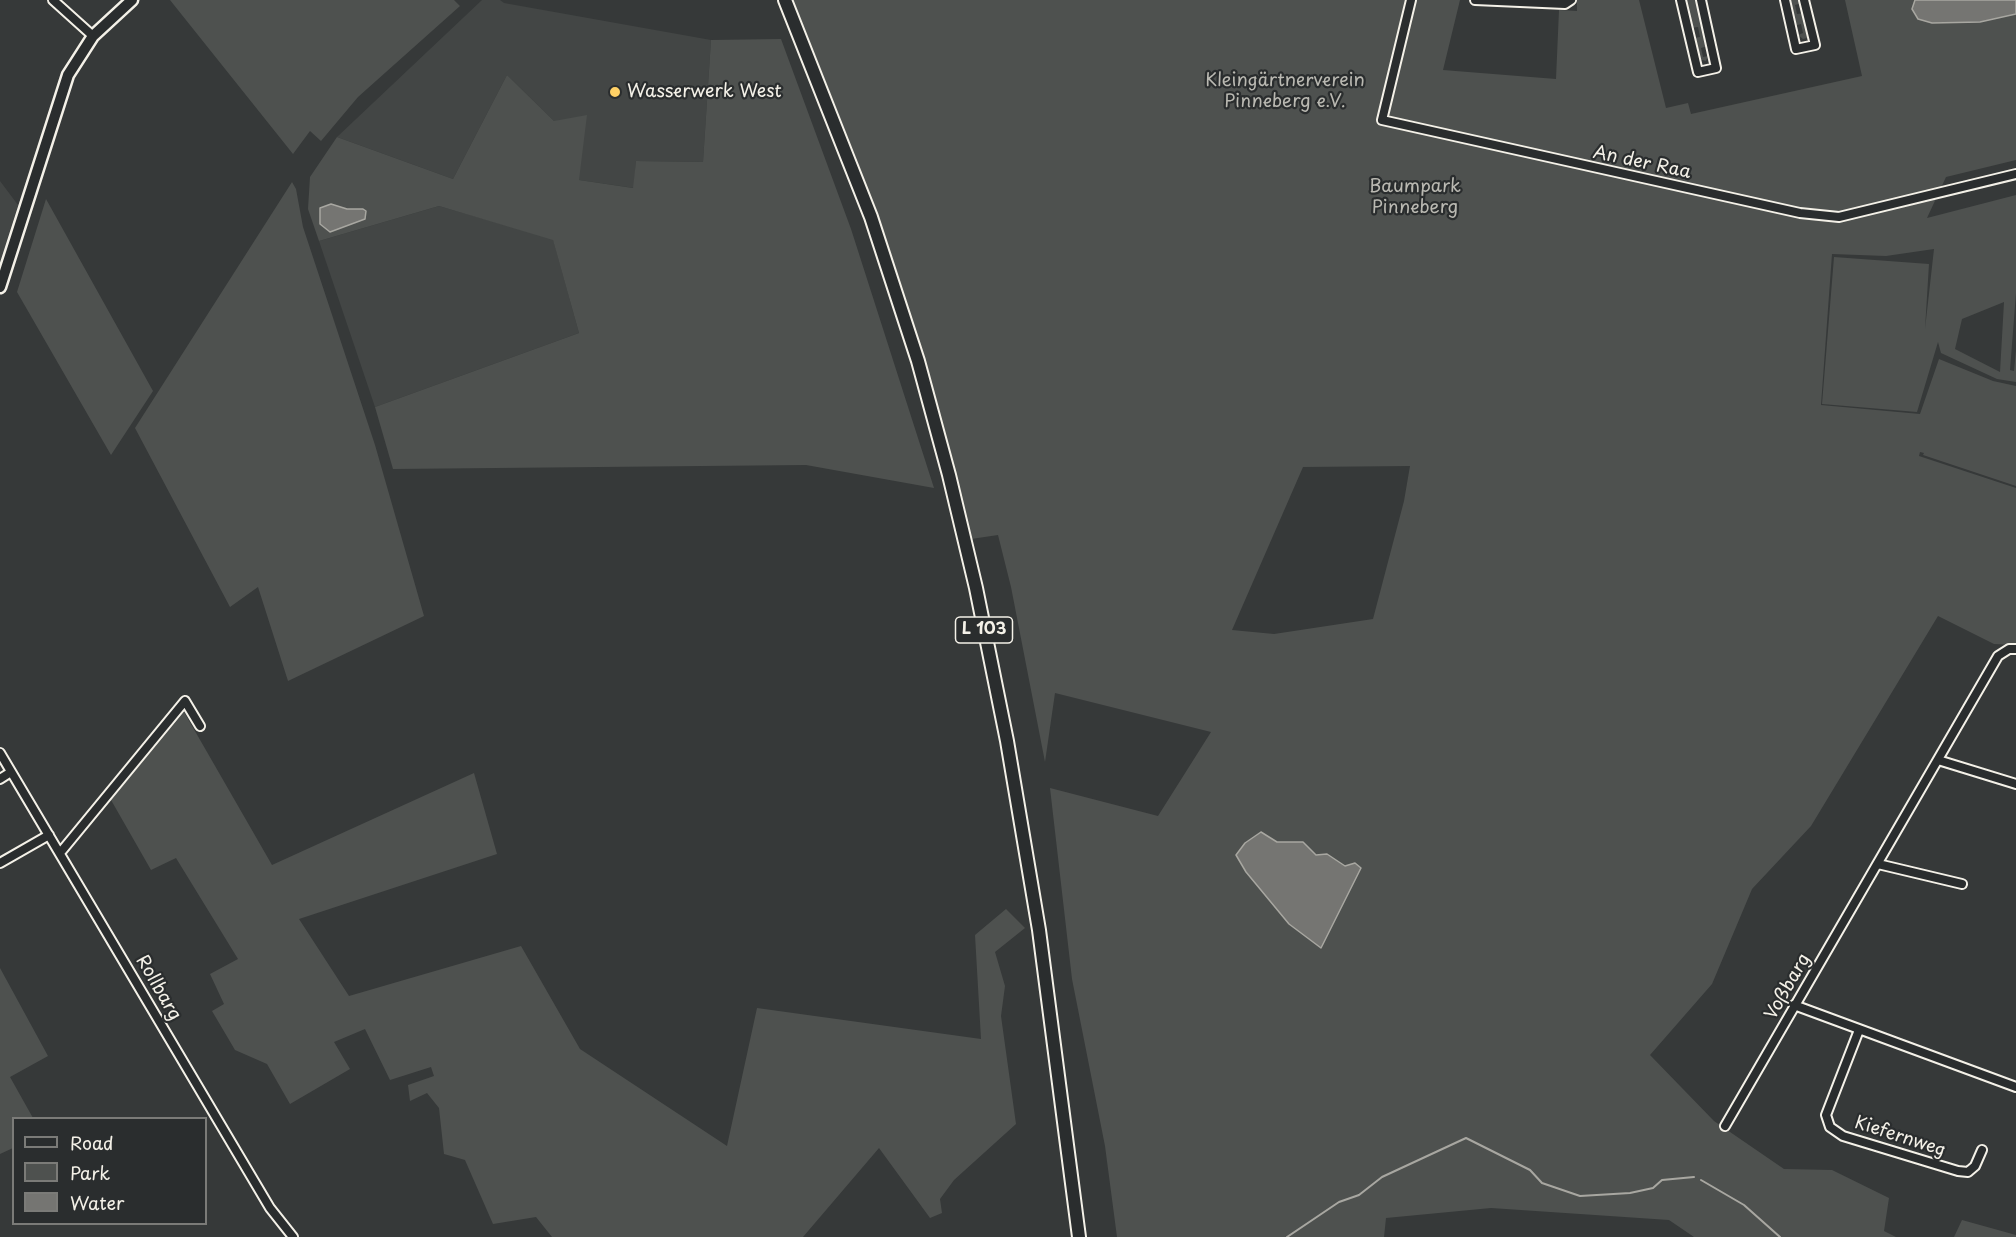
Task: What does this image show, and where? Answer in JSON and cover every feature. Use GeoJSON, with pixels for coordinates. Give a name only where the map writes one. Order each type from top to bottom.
{"type":"FeatureCollection","features":[{"type":"Feature","properties":{"kind":"main road"},"geometry":{"type":"LineString","coordinates":[[0,287],[68,75],[93,36],[132,0]]}},
{"type":"Feature","properties":{"kind":"main road","name":"L 103"},"geometry":{"type":"LineString","coordinates":[[785,0],[871,217],[918,361],[952,486],[1007,741],[1039,930],[1079,1237]]}},
{"type":"Feature","properties":{"kind":"street"},"geometry":{"type":"LineString","coordinates":[[53,0],[93,36]]}},
{"type":"Feature","properties":{"kind":"street","name":"An der Raa"},"geometry":{"type":"LineString","coordinates":[[1412,0],[1382,120],[1800,213],[1839,217],[2016,174]]}},
{"type":"Feature","properties":{"kind":"street"},"geometry":{"type":"LineString","coordinates":[[1475,0],[1557,4],[1565,4],[1571,0]]}},
{"type":"Feature","properties":{"kind":"street"},"geometry":{"type":"LineString","coordinates":[[1681,0],[1698,72],[1716,68],[1701,0]]}},
{"type":"Feature","properties":{"kind":"street"},"geometry":{"type":"LineString","coordinates":[[1785,0],[1796,49],[1815,45],[1804,0]]}},
{"type":"Feature","properties":{"kind":"street","name":"Voßbarg"},"geometry":{"type":"LineString","coordinates":[[1725,1126],[1998,656],[2009,649],[2016,649]]}},
{"type":"Feature","properties":{"kind":"street"},"geometry":{"type":"LineString","coordinates":[[60,853],[186,701],[200,726]]}},
{"type":"Feature","properties":{"kind":"street","name":"Rollbarg"},"geometry":{"type":"LineString","coordinates":[[0,753],[270,1208],[293,1237]]}},
{"type":"Feature","properties":{"kind":"street"},"geometry":{"type":"LineString","coordinates":[[1938,760],[2016,784]]}},
{"type":"Feature","properties":{"kind":"street"},"geometry":{"type":"LineString","coordinates":[[0,779],[11,772]]}},
{"type":"Feature","properties":{"kind":"street"},"geometry":{"type":"LineString","coordinates":[[0,863],[49,836]]}},
{"type":"Feature","properties":{"kind":"street"},"geometry":{"type":"LineString","coordinates":[[1878,864],[1962,884]]}},
{"type":"Feature","properties":{"kind":"street"},"geometry":{"type":"LineString","coordinates":[[1794,1005],[2016,1087]]}},
{"type":"Feature","properties":{"kind":"street","name":"Kiefernweg"},"geometry":{"type":"LineString","coordinates":[[1859,1030],[1826,1115],[1830,1127],[1843,1136],[1958,1172],[1968,1172],[1975,1166],[1982,1150]]}},
{"type":"Feature","properties":{"kind":"shaded area"},"geometry":{"type":"Polygon","coordinates":[[[482,0],[500,0],[504,3],[711,40],[703,162],[636,161],[634,188],[579,180],[554,121],[507,75],[453,179],[337,137],[482,0]]]}},
{"type":"Feature","properties":{"kind":"shaded area"},"geometry":{"type":"Polygon","coordinates":[[[0,181],[18,205],[0,262],[0,181]]]}},
{"type":"Feature","properties":{"kind":"shaded area"},"geometry":{"type":"Polygon","coordinates":[[[439,206],[553,239],[579,333],[375,407],[319,241],[439,206]]]}},
{"type":"Feature","properties":{"kind":"green space"},"geometry":{"type":"Polygon","coordinates":[[[170,0],[454,0],[460,6],[358,97],[321,141],[310,131],[293,154],[170,0]]]}},
{"type":"Feature","properties":{"kind":"green space"},"geometry":{"type":"Polygon","coordinates":[[[793,0],[1460,0],[1443,70],[1556,79],[1559,10],[1577,11],[1577,0],[1639,0],[1666,108],[1688,103],[1691,114],[1862,76],[1845,0],[2016,0],[2016,160],[1946,177],[1927,218],[2016,195],[2016,293],[2010,370],[2014,371],[2016,350],[2016,382],[1997,379],[1941,353],[1938,342],[1917,412],[1822,404],[1834,257],[1929,264],[1925,329],[1934,249],[1886,256],[1832,254],[1821,405],[1920,414],[1939,359],[1993,381],[2016,386],[2016,486],[1923,455],[1924,453],[1920,452],[1919,456],[2016,488],[2016,645],[1994,644],[1938,616],[1811,826],[1752,889],[1712,984],[1650,1055],[1714,1121],[1784,1169],[1832,1170],[1889,1198],[1884,1231],[1896,1237],[1694,1237],[1669,1220],[1491,1208],[1386,1218],[1384,1237],[1117,1237],[1105,1146],[1072,979],[1050,788],[1158,816],[1211,732],[1055,693],[1045,762],[1011,587],[998,535],[971,539],[924,362],[857,160],[793,0]],[[2004,302],[1962,319],[1955,349],[2000,372],[2004,302]],[[1410,466],[1303,467],[1232,630],[1274,634],[1373,619],[1404,501],[1410,466]]]}},
{"type":"Feature","properties":{"kind":"green space"},"geometry":{"type":"Polygon","coordinates":[[[1684,0],[1697,0],[1708,46],[1701,48],[1703,57],[1708,56],[1706,61],[1698,59],[1693,38],[1700,37],[1698,27],[1691,28],[1684,0]]]}},
{"type":"Feature","properties":{"kind":"green space"},"geometry":{"type":"Polygon","coordinates":[[[1788,0],[1801,0],[1802,3],[1795,5],[1797,14],[1804,13],[1809,32],[1807,38],[1803,39],[1798,35],[1803,33],[1801,24],[1794,26],[1788,0]]]}},
{"type":"Feature","properties":{"kind":"green space"},"geometry":{"type":"Polygon","coordinates":[[[781,39],[851,229],[934,488],[806,465],[393,469],[375,407],[579,333],[553,240],[439,206],[319,241],[308,209],[310,177],[337,137],[453,179],[507,75],[554,121],[587,115],[579,180],[633,188],[636,161],[703,162],[711,40],[781,39]]]}},
{"type":"Feature","properties":{"kind":"green space"},"geometry":{"type":"Polygon","coordinates":[[[292,182],[296,189],[303,227],[375,445],[424,616],[288,681],[258,587],[230,607],[135,428],[292,182]]]}},
{"type":"Feature","properties":{"kind":"green space"},"geometry":{"type":"Polygon","coordinates":[[[46,199],[153,391],[111,455],[17,292],[46,199]]]}},
{"type":"Feature","properties":{"kind":"green space"},"geometry":{"type":"Polygon","coordinates":[[[184,712],[272,865],[474,773],[497,854],[299,919],[349,996],[521,946],[580,1049],[727,1146],[757,1008],[981,1039],[975,935],[1006,909],[1025,928],[995,952],[1005,986],[1001,1016],[1016,1124],[954,1180],[940,1199],[942,1213],[930,1218],[879,1148],[803,1237],[552,1237],[536,1217],[493,1224],[465,1160],[444,1154],[439,1108],[427,1093],[410,1101],[408,1085],[434,1076],[431,1067],[390,1080],[365,1029],[334,1042],[350,1069],[290,1104],[267,1064],[235,1050],[212,1011],[224,1004],[210,974],[238,959],[176,858],[151,870],[111,800],[184,712]]]}},
{"type":"Feature","properties":{"kind":"green space"},"geometry":{"type":"Polygon","coordinates":[[[0,968],[48,1056],[10,1077],[32,1117],[12,1117],[12,1148],[0,1154],[0,968]]]}},
{"type":"Feature","properties":{"kind":"green space"},"geometry":{"type":"Polygon","coordinates":[[[1962,1220],[2016,1235],[2016,1237],[1954,1237],[1962,1220]]]}},
{"type":"Feature","properties":{"kind":"water"},"geometry":{"type":"Polygon","coordinates":[[[1915,0],[2016,0],[2016,14],[1980,22],[1932,23],[1918,19],[1912,9],[1915,0]]]}},
{"type":"Feature","properties":{"kind":"water"},"geometry":{"type":"Polygon","coordinates":[[[331,204],[347,209],[363,209],[366,211],[365,219],[330,232],[320,224],[320,208],[331,204]]]}},
{"type":"Feature","properties":{"kind":"water"},"geometry":{"type":"Polygon","coordinates":[[[1261,832],[1277,842],[1303,842],[1316,855],[1327,854],[1345,866],[1355,863],[1361,868],[1321,948],[1289,924],[1246,872],[1236,855],[1245,843],[1261,832]]]}},
{"type":"Feature","properties":{"kind":"waterway"},"geometry":{"type":"LineString","coordinates":[[1287,1237],[1339,1202],[1359,1195],[1382,1177],[1466,1138],[1530,1170],[1542,1183],[1580,1196],[1630,1193],[1653,1188],[1662,1180],[1694,1177]]}},
{"type":"Feature","properties":{"kind":"waterway"},"geometry":{"type":"LineString","coordinates":[[1701,1180],[1744,1205],[1780,1237]]}},
{"type":"Feature","properties":{"kind":"place","name":"Wasserwerk West"},"geometry":{"type":"Point","coordinates":[615,92]}},
{"type":"Feature","properties":{"kind":"park label","name":"Kleingärtnerverein Pinneberg e.V."},"geometry":{"type":"Point","coordinates":[1285,91]}},
{"type":"Feature","properties":{"kind":"park label","name":"Baumpark Pinneberg"},"geometry":{"type":"Point","coordinates":[1415,198]}}]}
